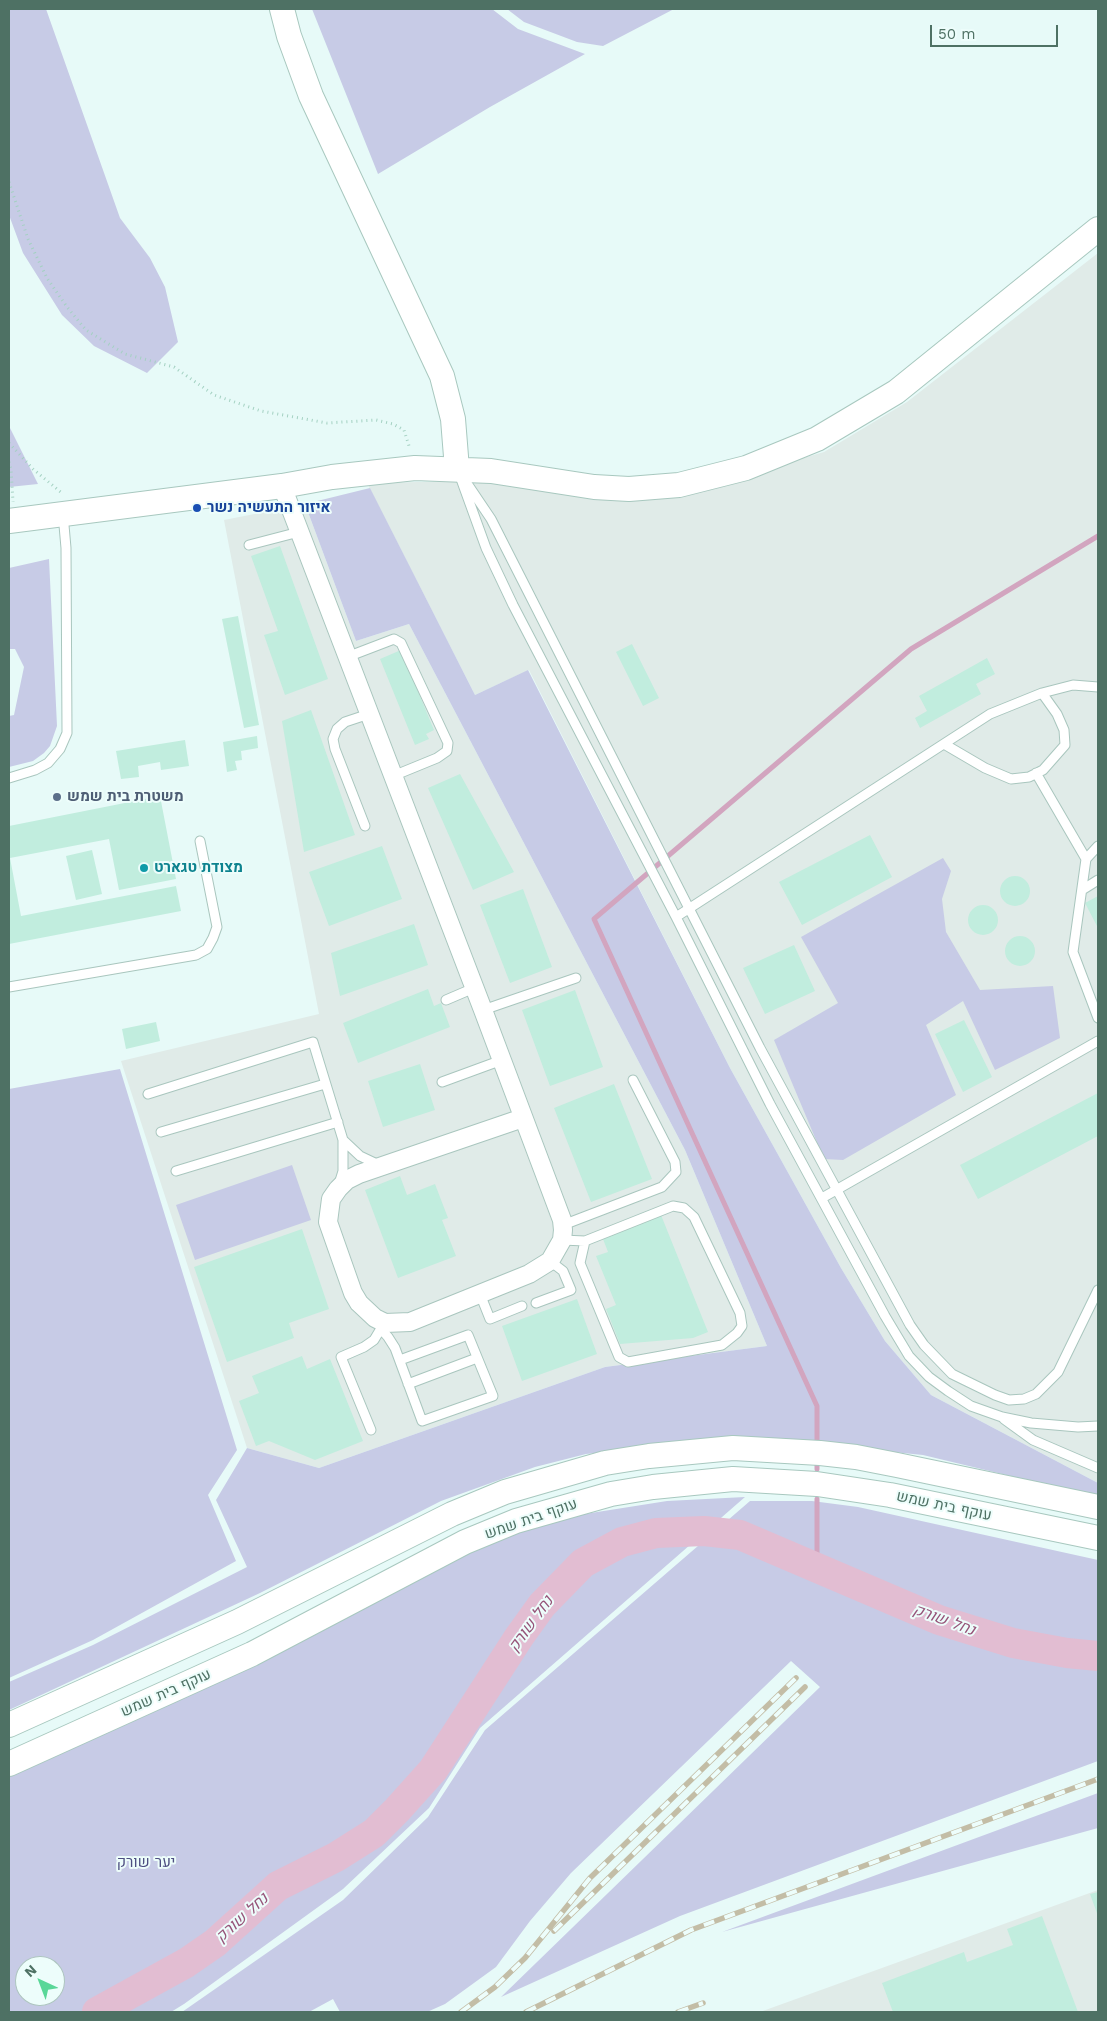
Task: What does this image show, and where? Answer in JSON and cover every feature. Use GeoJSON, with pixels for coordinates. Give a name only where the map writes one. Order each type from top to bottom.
{"type":"FeatureCollection","features":[{"type":"Feature","properties":{"kind":"main road"},"geometry":{"type":"LineString","coordinates":[[282,9],[292,44],[311,96],[442,376],[453,419],[457,469]]}},
{"type":"Feature","properties":{"kind":"main road"},"geometry":{"type":"LineString","coordinates":[[12,520],[282,486],[332,477],[415,468],[491,471],[594,487],[629,489],[679,484],[746,468],[817,439],[896,392],[1098,229]]}},
{"type":"Feature","properties":{"kind":"main road","name":"עוקף בית שמש"},"geometry":{"type":"LineString","coordinates":[[9,1725],[238,1622],[452,1514],[505,1492],[605,1463],[649,1456],[733,1448],[820,1453],[856,1457],[1098,1507]]}},
{"type":"Feature","properties":{"kind":"main road","name":"עוקף בית שמש"},"geometry":{"type":"LineString","coordinates":[[9,1764],[252,1654],[465,1542],[516,1522],[611,1494],[653,1487],[733,1479],[817,1484],[890,1495],[1098,1538]]}},
{"type":"Feature","properties":{"kind":"street"},"geometry":{"type":"LineString","coordinates":[[282,486],[524,1118],[563,1233],[550,1261],[529,1274],[410,1322],[383,1326],[366,1312],[353,1293],[328,1222],[331,1199],[347,1180],[524,1118]]}},
{"type":"Feature","properties":{"kind":"lane"},"geometry":{"type":"LineString","coordinates":[[457,469],[491,520],[760,1048],[910,1324],[924,1345],[952,1374],[995,1395],[1010,1400],[1024,1398],[1036,1394],[1058,1372],[1098,1290]]}},
{"type":"Feature","properties":{"kind":"lane"},"geometry":{"type":"LineString","coordinates":[[457,469],[486,548],[512,604],[676,917],[770,1104],[885,1316],[909,1356],[928,1377],[971,1406],[1002,1417],[1031,1423],[1078,1427],[1098,1426]]}},
{"type":"Feature","properties":{"kind":"lane"},"geometry":{"type":"LineString","coordinates":[[9,778],[35,770],[48,763],[60,749],[67,733],[66,548],[73,512]]}},
{"type":"Feature","properties":{"kind":"lane"},"geometry":{"type":"LineString","coordinates":[[249,545],[299,532]]}},
{"type":"Feature","properties":{"kind":"lane"},"geometry":{"type":"LineString","coordinates":[[347,657],[394,639],[401,643],[448,743],[447,751],[437,758],[393,776]]}},
{"type":"Feature","properties":{"kind":"lane"},"geometry":{"type":"LineString","coordinates":[[676,917],[990,714],[1042,693],[1073,685],[1098,687]]}},
{"type":"Feature","properties":{"kind":"lane"},"geometry":{"type":"LineString","coordinates":[[944,744],[986,768],[1011,778],[1029,777],[1036,774],[1043,770],[1065,745],[1064,730],[1057,714],[1042,693]]}},
{"type":"Feature","properties":{"kind":"lane"},"geometry":{"type":"LineString","coordinates":[[365,826],[333,740],[337,729],[345,722],[369,714]]}},
{"type":"Feature","properties":{"kind":"lane"},"geometry":{"type":"LineString","coordinates":[[1036,774],[1086,859]]}},
{"type":"Feature","properties":{"kind":"lane"},"geometry":{"type":"LineString","coordinates":[[9,987],[196,955],[207,949],[217,927],[200,841]]}},
{"type":"Feature","properties":{"kind":"lane"},"geometry":{"type":"LineString","coordinates":[[1098,846],[1086,859],[1073,952],[1098,1018]]}},
{"type":"Feature","properties":{"kind":"lane"},"geometry":{"type":"LineString","coordinates":[[1082,890],[1098,880]]}},
{"type":"Feature","properties":{"kind":"lane"},"geometry":{"type":"LineString","coordinates":[[483,1010],[576,978]]}},
{"type":"Feature","properties":{"kind":"lane"},"geometry":{"type":"LineString","coordinates":[[446,1000],[474,988]]}},
{"type":"Feature","properties":{"kind":"lane"},"geometry":{"type":"LineString","coordinates":[[822,1198],[1098,1041]]}},
{"type":"Feature","properties":{"kind":"lane"},"geometry":{"type":"LineString","coordinates":[[148,1094],[313,1042],[343,1140],[343,1171],[338,1189]]}},
{"type":"Feature","properties":{"kind":"lane"},"geometry":{"type":"LineString","coordinates":[[442,1082],[502,1060]]}},
{"type":"Feature","properties":{"kind":"lane"},"geometry":{"type":"LineString","coordinates":[[563,1233],[662,1187],[676,1172],[675,1162],[633,1080]]}},
{"type":"Feature","properties":{"kind":"lane"},"geometry":{"type":"LineString","coordinates":[[161,1132],[325,1084]]}},
{"type":"Feature","properties":{"kind":"lane"},"geometry":{"type":"LineString","coordinates":[[176,1171],[338,1122]]}},
{"type":"Feature","properties":{"kind":"lane"},"geometry":{"type":"LineString","coordinates":[[343,1140],[360,1156],[384,1166]]}},
{"type":"Feature","properties":{"kind":"lane"},"geometry":{"type":"LineString","coordinates":[[563,1233],[585,1241],[673,1206],[684,1208],[694,1217],[740,1312],[742,1326],[737,1334],[722,1345],[628,1362],[619,1358],[580,1263],[585,1241]]}},
{"type":"Feature","properties":{"kind":"lane"},"geometry":{"type":"LineString","coordinates":[[536,1303],[571,1290],[563,1271],[550,1261]]}},
{"type":"Feature","properties":{"kind":"lane"},"geometry":{"type":"LineString","coordinates":[[480,1294],[490,1319],[522,1306]]}},
{"type":"Feature","properties":{"kind":"lane"},"geometry":{"type":"LineString","coordinates":[[383,1326],[400,1360],[422,1420],[493,1396],[468,1335],[400,1360]]}},
{"type":"Feature","properties":{"kind":"lane"},"geometry":{"type":"LineString","coordinates":[[371,1430],[340,1356],[364,1347],[374,1340],[383,1326]]}},
{"type":"Feature","properties":{"kind":"lane"},"geometry":{"type":"LineString","coordinates":[[408,1384],[477,1358]]}},
{"type":"Feature","properties":{"kind":"lane"},"geometry":{"type":"LineString","coordinates":[[1002,1417],[1033,1440],[1098,1468]]}},
{"type":"Feature","properties":{"kind":"path"},"geometry":{"type":"LineString","coordinates":[[9,182],[28,239],[46,278],[66,307],[86,330],[125,354],[174,367],[214,395],[260,411],[327,423],[376,420],[393,424],[404,430],[415,468]]}},
{"type":"Feature","properties":{"kind":"path"},"geometry":{"type":"LineString","coordinates":[[9,443],[73,512]]}},
{"type":"Feature","properties":{"kind":"path"},"geometry":{"type":"LineString","coordinates":[[9,462],[12,469],[12,520]]}},
{"type":"Feature","properties":{"kind":"shaded area"},"geometry":{"type":"Polygon","coordinates":[[[1098,253],[1098,1483],[931,1395],[885,1341],[841,1268],[730,1068],[529,670],[475,695],[367,483],[470,481],[627,499],[682,493],[824,452],[907,402],[1098,253]]]}},
{"type":"Feature","properties":{"kind":"shaded area"},"geometry":{"type":"Polygon","coordinates":[[[305,504],[356,641],[409,624],[685,1150],[767,1346],[605,1367],[319,1468],[247,1448],[121,1061],[319,1014],[224,520],[305,504]]]}},
{"type":"Feature","properties":{"kind":"shaded area"},"geometry":{"type":"Polygon","coordinates":[[[1098,1890],[1098,2012],[760,2012],[1098,1890]]]}},
{"type":"Feature","properties":{"kind":"green space"},"geometry":{"type":"Polygon","coordinates":[[[9,9],[46,9],[120,218],[150,258],[165,287],[178,342],[147,373],[94,346],[62,315],[23,253],[9,215],[9,9]]]}},
{"type":"Feature","properties":{"kind":"green space"},"geometry":{"type":"Polygon","coordinates":[[[312,9],[492,9],[518,29],[585,54],[490,107],[378,174],[312,9]]]}},
{"type":"Feature","properties":{"kind":"green space"},"geometry":{"type":"Polygon","coordinates":[[[507,9],[674,9],[603,46],[577,42],[524,22],[507,9]]]}},
{"type":"Feature","properties":{"kind":"green space"},"geometry":{"type":"Polygon","coordinates":[[[9,426],[38,484],[9,487],[9,426]]]}},
{"type":"Feature","properties":{"kind":"green space"},"geometry":{"type":"Polygon","coordinates":[[[370,488],[475,695],[528,670],[730,1068],[841,1268],[885,1341],[931,1395],[1098,1483],[1098,1497],[923,1455],[793,1442],[689,1444],[586,1454],[535,1467],[441,1501],[260,1593],[9,1710],[9,1682],[93,1645],[247,1567],[216,1500],[247,1448],[319,1468],[605,1367],[767,1346],[685,1150],[409,624],[356,641],[305,504],[370,488]]]}},
{"type":"Feature","properties":{"kind":"green space"},"geometry":{"type":"Polygon","coordinates":[[[49,559],[57,726],[50,746],[44,753],[33,761],[9,767],[9,716],[14,715],[24,667],[15,649],[9,649],[9,568],[49,559]]]}},
{"type":"Feature","properties":{"kind":"green space"},"geometry":{"type":"Polygon","coordinates":[[[943,858],[951,871],[942,899],[946,932],[980,990],[1053,986],[1060,1038],[995,1070],[963,1001],[926,1025],[956,1095],[843,1160],[824,1159],[774,1040],[838,1003],[801,937],[943,858]]]}},
{"type":"Feature","properties":{"kind":"green space"},"geometry":{"type":"Polygon","coordinates":[[[120,1069],[237,1450],[208,1495],[236,1561],[93,1640],[9,1678],[9,1089],[120,1069]]]}},
{"type":"Feature","properties":{"kind":"green space"},"geometry":{"type":"Polygon","coordinates":[[[292,1165],[311,1220],[195,1260],[176,1205],[292,1165]]]}},
{"type":"Feature","properties":{"kind":"green space","name":"יער שורק"},"geometry":{"type":"Polygon","coordinates":[[[745,1497],[480,1728],[429,1808],[343,1889],[184,2004],[171,2012],[9,2012],[9,1776],[463,1551],[572,1516],[667,1501],[745,1497]]]}},
{"type":"Feature","properties":{"kind":"green space"},"geometry":{"type":"Polygon","coordinates":[[[750,1501],[812,1501],[858,1507],[1098,1560],[1098,1761],[680,1916],[501,1997],[820,1687],[791,1661],[571,1873],[530,1921],[496,1967],[445,2004],[427,2012],[340,2012],[333,1999],[309,2012],[182,2012],[343,1900],[428,1817],[485,1730],[750,1501]]]}},
{"type":"Feature","properties":{"kind":"green space"},"geometry":{"type":"Polygon","coordinates":[[[1098,1793],[1098,1828],[722,1932],[1098,1793]]]}},
{"type":"Feature","properties":{"kind":"building"},"geometry":{"type":"Polygon","coordinates":[[[280,546],[328,679],[285,695],[264,635],[278,631],[251,556],[280,546]]]}},
{"type":"Feature","properties":{"kind":"building"},"geometry":{"type":"Polygon","coordinates":[[[238,616],[259,725],[244,728],[222,619],[238,616]]]}},
{"type":"Feature","properties":{"kind":"building"},"geometry":{"type":"Polygon","coordinates":[[[632,644],[659,698],[643,706],[616,652],[632,644]]]}},
{"type":"Feature","properties":{"kind":"building"},"geometry":{"type":"Polygon","coordinates":[[[401,650],[434,730],[426,734],[429,739],[415,745],[380,659],[401,650]]]}},
{"type":"Feature","properties":{"kind":"building"},"geometry":{"type":"Polygon","coordinates":[[[987,658],[995,674],[976,684],[981,694],[920,728],[915,718],[927,711],[919,696],[987,658]]]}},
{"type":"Feature","properties":{"kind":"building"},"geometry":{"type":"Polygon","coordinates":[[[311,710],[355,835],[304,852],[282,721],[311,710]]]}},
{"type":"Feature","properties":{"kind":"building"},"geometry":{"type":"Polygon","coordinates":[[[257,736],[258,748],[241,751],[242,760],[235,761],[237,770],[227,772],[223,742],[257,736]]]}},
{"type":"Feature","properties":{"kind":"building"},"geometry":{"type":"Polygon","coordinates":[[[185,740],[189,766],[161,770],[160,762],[138,766],[139,777],[121,779],[116,751],[185,740]]]}},
{"type":"Feature","properties":{"kind":"building"},"geometry":{"type":"Polygon","coordinates":[[[460,774],[514,872],[473,890],[428,788],[460,774]]]}},
{"type":"Feature","properties":{"kind":"building","name":"מצודת טגארט"},"geometry":{"type":"Polygon","coordinates":[[[160,796],[176,879],[119,890],[109,839],[10,858],[21,916],[176,886],[181,911],[9,944],[9,826],[160,796]]]}},
{"type":"Feature","properties":{"kind":"building"},"geometry":{"type":"Polygon","coordinates":[[[870,835],[892,877],[802,925],[779,882],[870,835]]]}},
{"type":"Feature","properties":{"kind":"building"},"geometry":{"type":"Polygon","coordinates":[[[382,846],[402,899],[329,926],[309,872],[382,846]]]}},
{"type":"Feature","properties":{"kind":"building"},"geometry":{"type":"Polygon","coordinates":[[[92,850],[102,894],[76,900],[66,856],[92,850]]]}},
{"type":"Feature","properties":{"kind":"building"},"geometry":{"type":"Polygon","coordinates":[[[1015,876],[1026,880],[1030,891],[1026,902],[1015,906],[1004,902],[1000,891],[1004,880],[1015,876]]]}},
{"type":"Feature","properties":{"kind":"building"},"geometry":{"type":"Polygon","coordinates":[[[523,889],[552,967],[510,983],[480,905],[523,889]]]}},
{"type":"Feature","properties":{"kind":"building"},"geometry":{"type":"Polygon","coordinates":[[[1098,896],[1098,928],[1085,903],[1098,896]]]}},
{"type":"Feature","properties":{"kind":"building"},"geometry":{"type":"Polygon","coordinates":[[[983,905],[994,909],[998,920],[994,931],[983,935],[972,931],[968,920],[972,909],[983,905]]]}},
{"type":"Feature","properties":{"kind":"building"},"geometry":{"type":"Polygon","coordinates":[[[414,924],[428,965],[340,996],[331,953],[414,924]]]}},
{"type":"Feature","properties":{"kind":"building"},"geometry":{"type":"Polygon","coordinates":[[[1020,936],[1031,940],[1035,951],[1031,962],[1020,966],[1009,962],[1005,951],[1009,940],[1020,936]]]}},
{"type":"Feature","properties":{"kind":"building"},"geometry":{"type":"Polygon","coordinates":[[[794,945],[815,991],[765,1014],[743,968],[794,945]]]}},
{"type":"Feature","properties":{"kind":"building"},"geometry":{"type":"Polygon","coordinates":[[[428,989],[434,1006],[441,1003],[450,1027],[358,1063],[343,1023],[428,989]]]}},
{"type":"Feature","properties":{"kind":"building"},"geometry":{"type":"Polygon","coordinates":[[[575,990],[603,1067],[550,1086],[522,1010],[575,990]]]}},
{"type":"Feature","properties":{"kind":"building"},"geometry":{"type":"Polygon","coordinates":[[[964,1020],[992,1077],[963,1092],[935,1034],[964,1020]]]}},
{"type":"Feature","properties":{"kind":"building"},"geometry":{"type":"Polygon","coordinates":[[[156,1022],[160,1041],[126,1049],[122,1029],[156,1022]]]}},
{"type":"Feature","properties":{"kind":"building"},"geometry":{"type":"Polygon","coordinates":[[[420,1064],[435,1110],[383,1127],[368,1081],[420,1064]]]}},
{"type":"Feature","properties":{"kind":"building"},"geometry":{"type":"Polygon","coordinates":[[[614,1084],[652,1179],[591,1202],[554,1108],[614,1084]]]}},
{"type":"Feature","properties":{"kind":"building"},"geometry":{"type":"Polygon","coordinates":[[[1098,1093],[1098,1136],[978,1199],[960,1165],[1098,1093]]]}},
{"type":"Feature","properties":{"kind":"building"},"geometry":{"type":"Polygon","coordinates":[[[400,1176],[407,1195],[435,1184],[448,1218],[442,1220],[456,1256],[398,1278],[365,1190],[400,1176]]]}},
{"type":"Feature","properties":{"kind":"building"},"geometry":{"type":"Polygon","coordinates":[[[661,1215],[708,1332],[693,1338],[620,1344],[606,1309],[616,1305],[596,1256],[608,1252],[603,1239],[661,1215]]]}},
{"type":"Feature","properties":{"kind":"building"},"geometry":{"type":"Polygon","coordinates":[[[302,1229],[329,1309],[289,1323],[294,1338],[227,1362],[194,1267],[302,1229]]]}},
{"type":"Feature","properties":{"kind":"building"},"geometry":{"type":"Polygon","coordinates":[[[577,1299],[597,1354],[522,1381],[502,1326],[577,1299]]]}},
{"type":"Feature","properties":{"kind":"building"},"geometry":{"type":"Polygon","coordinates":[[[302,1356],[307,1369],[330,1359],[363,1441],[315,1460],[269,1441],[256,1446],[239,1401],[259,1393],[252,1376],[302,1356]]]}},
{"type":"Feature","properties":{"kind":"building"},"geometry":{"type":"Polygon","coordinates":[[[1098,1892],[1098,1916],[1090,1894],[1098,1892]]]}},
{"type":"Feature","properties":{"kind":"building"},"geometry":{"type":"Polygon","coordinates":[[[1042,1916],[1078,2012],[893,2012],[882,1983],[964,1952],[967,1962],[1013,1945],[1007,1929],[1042,1916]]]}},
{"type":"Feature","properties":{"kind":"waterway"},"geometry":{"type":"LineString","coordinates":[[817,1447],[817,1406],[594,919],[911,649],[1098,536]]}},
{"type":"Feature","properties":{"kind":"waterway"},"geometry":{"type":"LineString","coordinates":[[817,1458],[817,1469]]}},
{"type":"Feature","properties":{"kind":"waterway"},"geometry":{"type":"LineString","coordinates":[[817,1499],[817,1568]]}},
{"type":"Feature","properties":{"kind":"waterway","name":"נחל שורק"},"geometry":{"type":"LineString","coordinates":[[97,2012],[186,1963],[215,1943],[278,1886],[336,1857],[374,1833],[433,1770],[519,1637],[542,1605],[583,1563],[622,1542],[656,1533],[704,1531],[740,1535],[939,1620],[1013,1643],[1067,1653],[1098,1656]]}},
{"type":"Feature","properties":{"kind":"railway"},"geometry":{"type":"LineString","coordinates":[[461,2012],[495,1987],[525,1958],[590,1878],[796,1678]]}},
{"type":"Feature","properties":{"kind":"railway"},"geometry":{"type":"LineString","coordinates":[[554,1931],[805,1687]]}},
{"type":"Feature","properties":{"kind":"railway"},"geometry":{"type":"LineString","coordinates":[[526,2012],[691,1930],[1098,1779]]}},
{"type":"Feature","properties":{"kind":"railway"},"geometry":{"type":"LineString","coordinates":[[678,2012],[703,2003]]}},
{"type":"Feature","properties":{"kind":"place","name":"איזור התעשיה נשר"},"geometry":{"type":"Point","coordinates":[197,508]}},
{"type":"Feature","properties":{"kind":"place","name":"משטרת בית שמש"},"geometry":{"type":"Point","coordinates":[57,797]}},
{"type":"Feature","properties":{"kind":"place","name":"מצודת טגארט"},"geometry":{"type":"Point","coordinates":[144,868]}}]}
